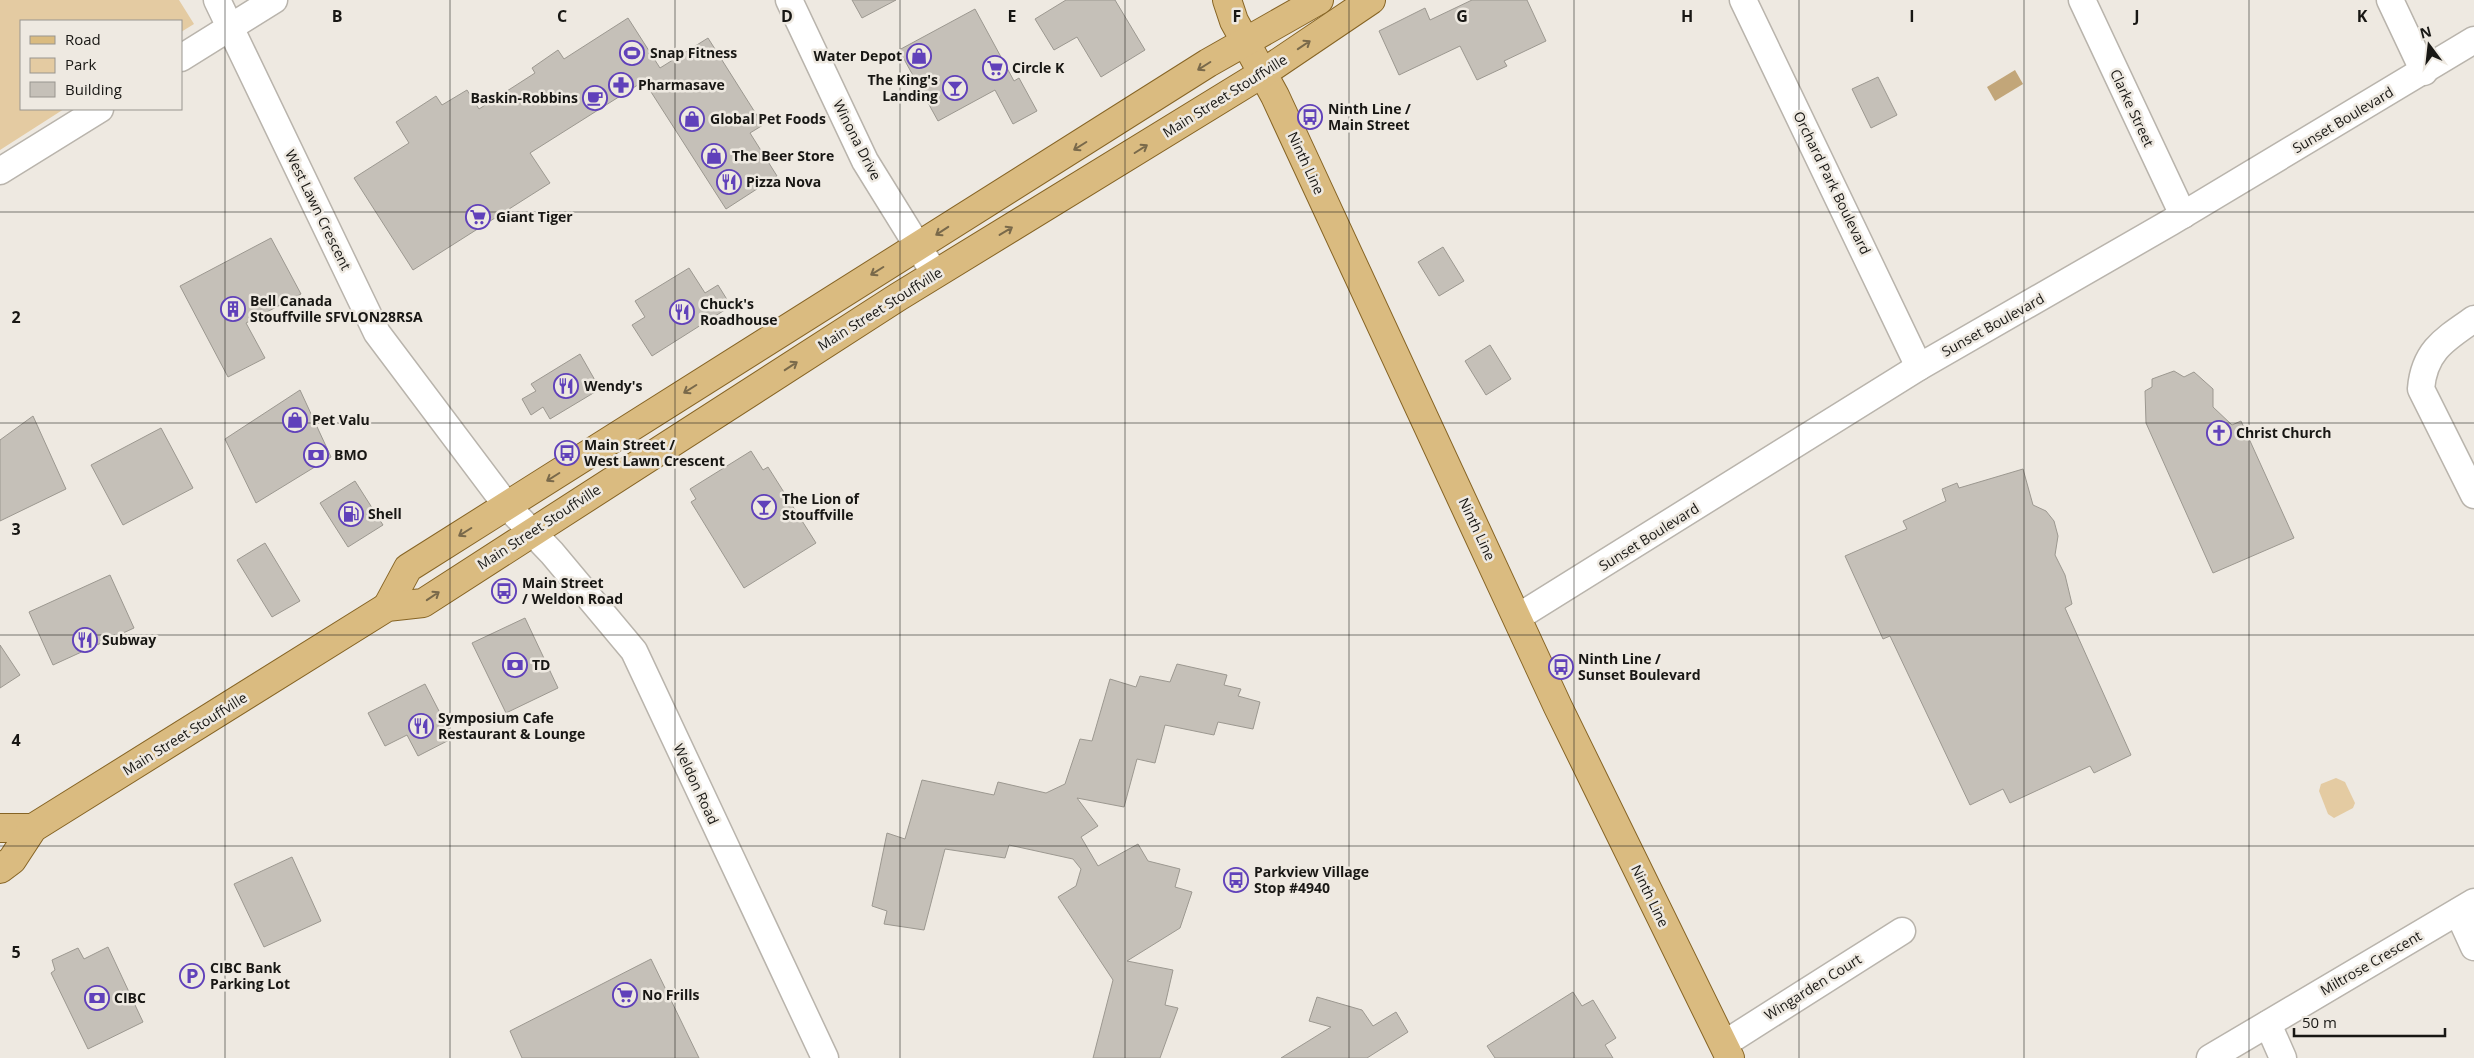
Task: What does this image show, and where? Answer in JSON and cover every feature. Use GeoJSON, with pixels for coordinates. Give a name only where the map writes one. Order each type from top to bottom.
{"type":"FeatureCollection","features":[{"type":"Feature","properties":{"kind":"main road","name":"Ninth Line"},"geometry":{"type":"LineString","coordinates":[[1227,0],[1234,21],[1264,72],[1518,617],[1562,716],[1727,1051]]}},
{"type":"Feature","properties":{"kind":"main road","name":"Main Street Stouffville"},"geometry":{"type":"LineString","coordinates":[[387,607],[408,568],[1246,41],[1319,0]]}},
{"type":"Feature","properties":{"kind":"main road","name":"Main Street Stouffville"},"geometry":{"type":"LineString","coordinates":[[0,869],[12,860],[33,828],[387,607],[423,603],[934,274],[1264,72],[1371,0]]}},
{"type":"Feature","properties":{"kind":"main road"},"geometry":{"type":"LineString","coordinates":[[0,828],[33,828]]}},
{"type":"Feature","properties":{"kind":"street","name":"West Lawn Crescent"},"geometry":{"type":"LineString","coordinates":[[218,0],[377,332],[507,506],[532,532]]}},
{"type":"Feature","properties":{"kind":"street"},"geometry":{"type":"LineString","coordinates":[[182,57],[274,0]]}},
{"type":"Feature","properties":{"kind":"street","name":"Winona Drive"},"geometry":{"type":"LineString","coordinates":[[789,0],[865,162],[919,246],[934,274]]}},
{"type":"Feature","properties":{"kind":"street","name":"Orchard Park Boulevard"},"geometry":{"type":"LineString","coordinates":[[1743,0],[1919,367]]}},
{"type":"Feature","properties":{"kind":"street","name":"Clarke Street"},"geometry":{"type":"LineString","coordinates":[[2082,0],[2182,215]]}},
{"type":"Feature","properties":{"kind":"street"},"geometry":{"type":"LineString","coordinates":[[2390,0],[2424,72]]}},
{"type":"Feature","properties":{"kind":"street","name":"Sunset Boulevard"},"geometry":{"type":"LineString","coordinates":[[1518,617],[1919,367],[2182,215],[2424,72],[2474,40]]}},
{"type":"Feature","properties":{"kind":"street"},"geometry":{"type":"LineString","coordinates":[[0,171],[98,110]]}},
{"type":"Feature","properties":{"kind":"street"},"geometry":{"type":"LineString","coordinates":[[2474,319],[2443,341],[2431,356],[2422,370],[2421,390],[2474,495]]}},
{"type":"Feature","properties":{"kind":"street","name":"Weldon Road"},"geometry":{"type":"LineString","coordinates":[[532,532],[634,651],[825,1058]]}},
{"type":"Feature","properties":{"kind":"street"},"geometry":{"type":"LineString","coordinates":[[2466,907],[2474,947]]}},
{"type":"Feature","properties":{"kind":"street","name":"Miltrose Crescent"},"geometry":{"type":"LineString","coordinates":[[2210,1058],[2466,907]]}},
{"type":"Feature","properties":{"kind":"street","name":"Wingarden Court"},"geometry":{"type":"LineString","coordinates":[[1727,1051],[1902,931]]}},
{"type":"Feature","properties":{"kind":"street"},"geometry":{"type":"LineString","coordinates":[[2268,1024],[2283,1058]]}},
{"type":"Feature","properties":{"kind":"green space"},"geometry":{"type":"Polygon","coordinates":[[[0,0],[179,0],[194,24],[182,31],[182,20],[20,20],[20,110],[62,110],[0,150],[0,0]]]}},
{"type":"Feature","properties":{"kind":"green space"},"geometry":{"type":"Polygon","coordinates":[[[2336,778],[2345,782],[2355,803],[2353,808],[2334,818],[2328,814],[2319,791],[2321,784],[2336,778]]]}},
{"type":"Feature","properties":{"kind":"shaded area"},"geometry":{"type":"Polygon","coordinates":[[[2015,70],[2023,84],[1995,101],[1987,87],[2015,70]]]}},
{"type":"Feature","properties":{"kind":"building"},"geometry":{"type":"Polygon","coordinates":[[[852,0],[896,0],[862,18],[852,0]]]}},
{"type":"Feature","properties":{"kind":"building"},"geometry":{"type":"Polygon","coordinates":[[[1066,0],[1115,0],[1145,50],[1101,77],[1077,37],[1054,50],[1035,19],[1066,0]]]}},
{"type":"Feature","properties":{"kind":"building"},"geometry":{"type":"Polygon","coordinates":[[[1472,0],[1527,0],[1546,41],[1504,61],[1507,66],[1477,80],[1460,46],[1399,75],[1379,31],[1425,8],[1430,20],[1472,0]]]}},
{"type":"Feature","properties":{"kind":"building"},"geometry":{"type":"Polygon","coordinates":[[[975,9],[1014,81],[1019,78],[1037,111],[1013,124],[995,90],[938,121],[899,50],[975,9]]]}},
{"type":"Feature","properties":{"kind":"building"},"geometry":{"type":"Polygon","coordinates":[[[628,18],[660,68],[708,38],[763,125],[750,133],[777,176],[726,209],[644,81],[530,153],[550,183],[413,270],[354,178],[409,143],[396,122],[436,96],[442,105],[467,90],[479,109],[535,73],[532,68],[558,50],[564,59],[628,18]]]}},
{"type":"Feature","properties":{"kind":"building"},"geometry":{"type":"Polygon","coordinates":[[[1878,77],[1897,115],[1871,128],[1852,89],[1878,77]]]}},
{"type":"Feature","properties":{"kind":"building","name":"Bell Canada Stouffville SFVLON28RSA"},"geometry":{"type":"Polygon","coordinates":[[[271,238],[301,294],[246,323],[265,358],[228,377],[180,286],[271,238]]]}},
{"type":"Feature","properties":{"kind":"building"},"geometry":{"type":"Polygon","coordinates":[[[1443,247],[1464,281],[1439,296],[1418,262],[1443,247]]]}},
{"type":"Feature","properties":{"kind":"building","name":"Chuck's Roadhouse"},"geometry":{"type":"Polygon","coordinates":[[[689,268],[705,293],[718,285],[731,306],[652,356],[632,325],[645,317],[635,301],[689,268]]]}},
{"type":"Feature","properties":{"kind":"building"},"geometry":{"type":"Polygon","coordinates":[[[1490,345],[1511,379],[1486,395],[1465,361],[1490,345]]]}},
{"type":"Feature","properties":{"kind":"building","name":"Wendy's"},"geometry":{"type":"Polygon","coordinates":[[[580,354],[600,389],[550,419],[543,407],[531,415],[522,399],[536,391],[531,384],[580,354]]]}},
{"type":"Feature","properties":{"kind":"building"},"geometry":{"type":"Polygon","coordinates":[[[2174,371],[2184,377],[2194,372],[2213,389],[2213,407],[2232,425],[2241,421],[2294,538],[2213,573],[2146,423],[2145,391],[2152,387],[2152,379],[2174,371]]]}},
{"type":"Feature","properties":{"kind":"building"},"geometry":{"type":"Polygon","coordinates":[[[300,390],[331,457],[256,503],[225,439],[300,390]]]}},
{"type":"Feature","properties":{"kind":"building"},"geometry":{"type":"Polygon","coordinates":[[[33,416],[66,489],[0,521],[0,440],[33,416]]]}},
{"type":"Feature","properties":{"kind":"building"},"geometry":{"type":"Polygon","coordinates":[[[161,428],[193,488],[123,525],[91,465],[161,428]]]}},
{"type":"Feature","properties":{"kind":"building"},"geometry":{"type":"Polygon","coordinates":[[[751,451],[763,470],[768,467],[816,543],[744,588],[691,502],[696,499],[690,489],[751,451]]]}},
{"type":"Feature","properties":{"kind":"building"},"geometry":{"type":"Polygon","coordinates":[[[2023,469],[2033,505],[2046,511],[2054,521],[2058,536],[2055,555],[2065,575],[2072,604],[2065,608],[2131,755],[2094,773],[2090,766],[2010,803],[2003,789],[1970,805],[1890,636],[1883,639],[1845,556],[1907,529],[1903,521],[1946,501],[1942,489],[1957,483],[1959,488],[2023,469]]]}},
{"type":"Feature","properties":{"kind":"building","name":"Shell"},"geometry":{"type":"Polygon","coordinates":[[[355,481],[383,525],[348,547],[320,503],[355,481]]]}},
{"type":"Feature","properties":{"kind":"building"},"geometry":{"type":"Polygon","coordinates":[[[265,543],[300,601],[272,617],[237,560],[265,543]]]}},
{"type":"Feature","properties":{"kind":"building"},"geometry":{"type":"Polygon","coordinates":[[[110,575],[134,628],[53,665],[29,612],[110,575]]]}},
{"type":"Feature","properties":{"kind":"building","name":"TD"},"geometry":{"type":"Polygon","coordinates":[[[525,618],[558,688],[506,713],[472,643],[525,618]]]}},
{"type":"Feature","properties":{"kind":"building"},"geometry":{"type":"Polygon","coordinates":[[[0,645],[20,675],[0,688],[0,645]]]}},
{"type":"Feature","properties":{"kind":"building"},"geometry":{"type":"Polygon","coordinates":[[[1177,664],[1227,675],[1224,685],[1241,689],[1238,696],[1260,702],[1253,729],[1218,722],[1214,735],[1165,725],[1155,763],[1137,759],[1124,807],[1077,798],[1098,826],[1081,837],[1098,866],[1138,844],[1148,861],[1180,869],[1175,887],[1192,892],[1180,928],[1127,961],[1173,970],[1165,1005],[1178,1008],[1160,1058],[1093,1058],[1113,980],[1058,897],[1076,886],[1081,869],[1073,859],[1009,845],[1005,858],[945,849],[924,930],[884,924],[887,911],[872,906],[887,833],[905,839],[922,780],[994,795],[998,782],[1046,793],[1065,784],[1080,739],[1092,741],[1110,679],[1136,687],[1140,676],[1170,682],[1177,664]]]}},
{"type":"Feature","properties":{"kind":"building"},"geometry":{"type":"Polygon","coordinates":[[[425,684],[453,738],[418,756],[407,735],[385,746],[368,713],[425,684]]]}},
{"type":"Feature","properties":{"kind":"building"},"geometry":{"type":"Polygon","coordinates":[[[292,857],[321,921],[264,947],[234,884],[292,857]]]}},
{"type":"Feature","properties":{"kind":"building","name":"CIBC"},"geometry":{"type":"Polygon","coordinates":[[[108,947],[143,1022],[88,1049],[51,973],[55,970],[52,960],[78,948],[84,959],[108,947]]]}},
{"type":"Feature","properties":{"kind":"building","name":"No Frills"},"geometry":{"type":"Polygon","coordinates":[[[651,959],[699,1058],[522,1058],[510,1031],[651,959]]]}},
{"type":"Feature","properties":{"kind":"building"},"geometry":{"type":"Polygon","coordinates":[[[1573,992],[1582,1006],[1593,1000],[1616,1038],[1605,1045],[1613,1058],[1495,1058],[1487,1046],[1573,992]]]}},
{"type":"Feature","properties":{"kind":"building"},"geometry":{"type":"Polygon","coordinates":[[[1317,997],[1362,1010],[1373,1026],[1396,1012],[1408,1032],[1367,1058],[1281,1058],[1331,1027],[1309,1021],[1317,997]]]}},
{"type":"Feature","properties":{"kind":"place","name":"Snap Fitness"},"geometry":{"type":"Point","coordinates":[632,53]}},
{"type":"Feature","properties":{"kind":"place","name":"Water Depot"},"geometry":{"type":"Point","coordinates":[919,56]}},
{"type":"Feature","properties":{"kind":"place","name":"Circle K"},"geometry":{"type":"Point","coordinates":[995,68]}},
{"type":"Feature","properties":{"kind":"place","name":"Pharmasave"},"geometry":{"type":"Point","coordinates":[621,85]}},
{"type":"Feature","properties":{"kind":"place","name":"The King's Landing"},"geometry":{"type":"Point","coordinates":[955,88]}},
{"type":"Feature","properties":{"kind":"place","name":"Baskin-Robbins"},"geometry":{"type":"Point","coordinates":[595,98]}},
{"type":"Feature","properties":{"kind":"place","name":"Ninth Line / Main Street"},"geometry":{"type":"Point","coordinates":[1310,117]}},
{"type":"Feature","properties":{"kind":"place","name":"Global Pet Foods"},"geometry":{"type":"Point","coordinates":[692,119]}},
{"type":"Feature","properties":{"kind":"place","name":"The Beer Store"},"geometry":{"type":"Point","coordinates":[714,156]}},
{"type":"Feature","properties":{"kind":"place","name":"Pizza Nova"},"geometry":{"type":"Point","coordinates":[729,182]}},
{"type":"Feature","properties":{"kind":"place","name":"Giant Tiger"},"geometry":{"type":"Point","coordinates":[478,217]}},
{"type":"Feature","properties":{"kind":"place","name":"Bell Canada Stouffville SFVLON28RSA"},"geometry":{"type":"Point","coordinates":[233,309]}},
{"type":"Feature","properties":{"kind":"place","name":"Chuck's Roadhouse"},"geometry":{"type":"Point","coordinates":[682,312]}},
{"type":"Feature","properties":{"kind":"place","name":"Wendy's"},"geometry":{"type":"Point","coordinates":[566,386]}},
{"type":"Feature","properties":{"kind":"place","name":"Pet Valu"},"geometry":{"type":"Point","coordinates":[295,420]}},
{"type":"Feature","properties":{"kind":"place","name":"Christ Church"},"geometry":{"type":"Point","coordinates":[2219,433]}},
{"type":"Feature","properties":{"kind":"place","name":"Main Street / West Lawn Crescent"},"geometry":{"type":"Point","coordinates":[567,453]}},
{"type":"Feature","properties":{"kind":"place","name":"BMO"},"geometry":{"type":"Point","coordinates":[316,455]}},
{"type":"Feature","properties":{"kind":"place","name":"The Lion of Stouffville"},"geometry":{"type":"Point","coordinates":[764,507]}},
{"type":"Feature","properties":{"kind":"place","name":"Shell"},"geometry":{"type":"Point","coordinates":[351,514]}},
{"type":"Feature","properties":{"kind":"place","name":"Main Street / Weldon Road"},"geometry":{"type":"Point","coordinates":[504,591]}},
{"type":"Feature","properties":{"kind":"place","name":"Subway"},"geometry":{"type":"Point","coordinates":[85,640]}},
{"type":"Feature","properties":{"kind":"place","name":"TD"},"geometry":{"type":"Point","coordinates":[515,665]}},
{"type":"Feature","properties":{"kind":"place","name":"Ninth Line / Sunset Boulevard"},"geometry":{"type":"Point","coordinates":[1561,667]}},
{"type":"Feature","properties":{"kind":"place","name":"Symposium Cafe Restaurant & Lounge"},"geometry":{"type":"Point","coordinates":[421,726]}},
{"type":"Feature","properties":{"kind":"place","name":"Parkview Village Stop #4940"},"geometry":{"type":"Point","coordinates":[1236,880]}},
{"type":"Feature","properties":{"kind":"place","name":"CIBC Bank Parking Lot"},"geometry":{"type":"Point","coordinates":[192,976]}},
{"type":"Feature","properties":{"kind":"place","name":"No Frills"},"geometry":{"type":"Point","coordinates":[625,995]}},
{"type":"Feature","properties":{"kind":"place","name":"CIBC"},"geometry":{"type":"Point","coordinates":[97,998]}}]}
